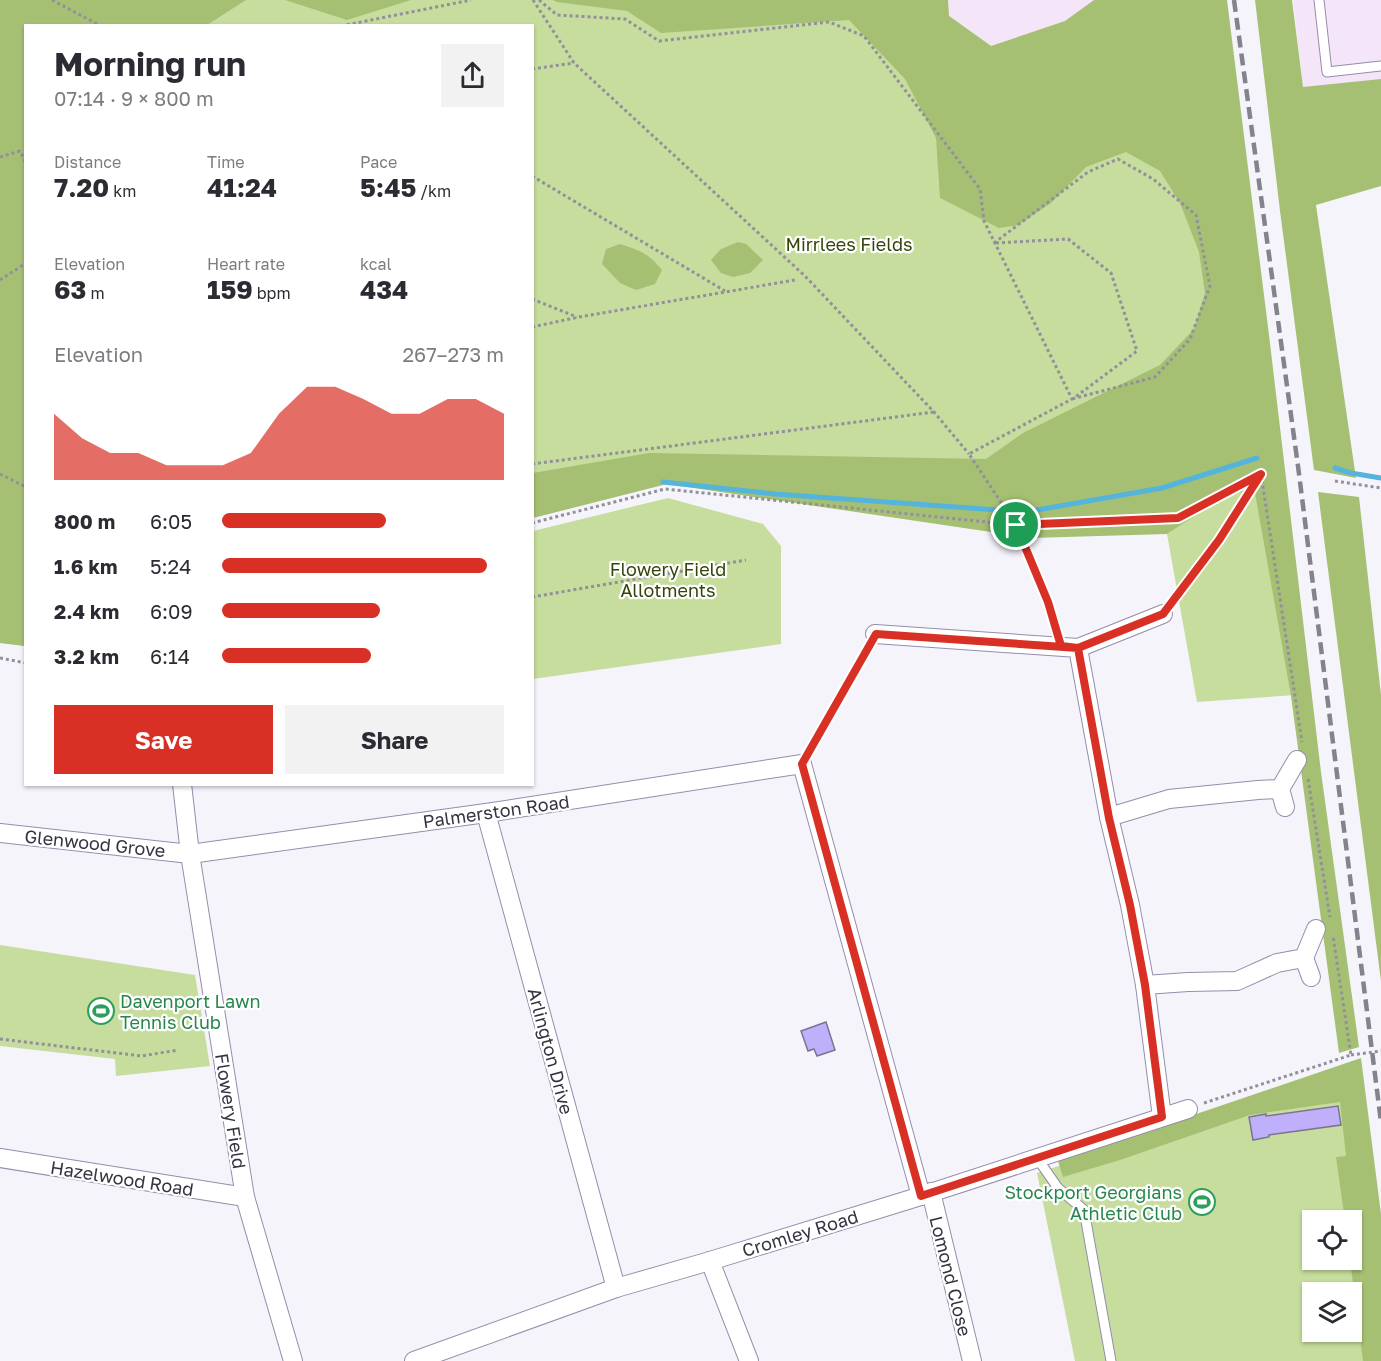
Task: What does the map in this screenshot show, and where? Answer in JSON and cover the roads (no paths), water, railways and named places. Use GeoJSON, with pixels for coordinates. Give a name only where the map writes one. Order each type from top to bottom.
{"type":"FeatureCollection","features":[{"type":"Feature","properties":{"kind":"street"},"geometry":{"type":"LineString","coordinates":[[876,634],[1069,647],[1163,614]]}},
{"type":"Feature","properties":{"kind":"street"},"geometry":{"type":"LineString","coordinates":[[1069,647],[1130,905],[1145,985],[1162,1117]]}},
{"type":"Feature","properties":{"kind":"street"},"geometry":{"type":"LineString","coordinates":[[1285,807],[1280,789],[1297,760]]}},
{"type":"Feature","properties":{"kind":"street","name":"Palmerston Road"},"geometry":{"type":"LineString","coordinates":[[190,854],[486,813],[802,764]]}},
{"type":"Feature","properties":{"kind":"street","name":"Lomond Close"},"geometry":{"type":"LineString","coordinates":[[802,764],[972,1361]]}},
{"type":"Feature","properties":{"kind":"street","name":"Flowery Field"},"geometry":{"type":"LineString","coordinates":[[182,786],[190,854],[244,1197],[293,1361]]}},
{"type":"Feature","properties":{"kind":"street"},"geometry":{"type":"LineString","coordinates":[[1109,818],[1169,799],[1280,789]]}},
{"type":"Feature","properties":{"kind":"street","name":"Arlington Drive"},"geometry":{"type":"LineString","coordinates":[[486,813],[616,1288]]}},
{"type":"Feature","properties":{"kind":"street","name":"Glenwood Grove"},"geometry":{"type":"LineString","coordinates":[[0,833],[190,854]]}},
{"type":"Feature","properties":{"kind":"street"},"geometry":{"type":"LineString","coordinates":[[1311,976],[1304,958],[1316,929]]}},
{"type":"Feature","properties":{"kind":"street"},"geometry":{"type":"LineString","coordinates":[[1145,985],[1237,981],[1277,963],[1304,958]]}},
{"type":"Feature","properties":{"kind":"street","name":"Cromley Road"},"geometry":{"type":"LineString","coordinates":[[414,1361],[445,1356],[616,1288],[926,1194],[1188,1108]]}},
{"type":"Feature","properties":{"kind":"street","name":"Hazelwood Road"},"geometry":{"type":"LineString","coordinates":[[0,1158],[244,1197]]}},
{"type":"Feature","properties":{"kind":"street"},"geometry":{"type":"LineString","coordinates":[[710,1261],[749,1361]]}},
{"type":"Feature","properties":{"kind":"lane"},"geometry":{"type":"LineString","coordinates":[[1319,0],[1327,72],[1381,66]]}},
{"type":"Feature","properties":{"kind":"lane"},"geometry":{"type":"LineString","coordinates":[[1037,1158],[1058,1188],[1084,1210],[1111,1361]]}},
{"type":"Feature","properties":{"kind":"waterway"},"geometry":{"type":"LineString","coordinates":[[663,482],[775,494],[1026,512],[1162,488],[1257,458]]}},
{"type":"Feature","properties":{"kind":"waterway"},"geometry":{"type":"LineString","coordinates":[[1335,468],[1381,478]]}},
{"type":"Feature","properties":{"kind":"railway"},"geometry":{"type":"LineString","coordinates":[[1234,0],[1298,466],[1381,1122]]}},
{"type":"Feature","properties":{"kind":"place","name":"Davenport Lawn Tennis Club"},"geometry":{"type":"Point","coordinates":[101,1011]}},
{"type":"Feature","properties":{"kind":"place","name":"Stockport Georgians Athletic Club"},"geometry":{"type":"Point","coordinates":[1202,1202]}},
{"type":"Feature","properties":{"kind":"park label","name":"Mirrlees Fields"},"geometry":{"type":"Point","coordinates":[849,244]}},
{"type":"Feature","properties":{"kind":"park label","name":"Flowery Field Allotments"},"geometry":{"type":"Point","coordinates":[668,579]}}]}
